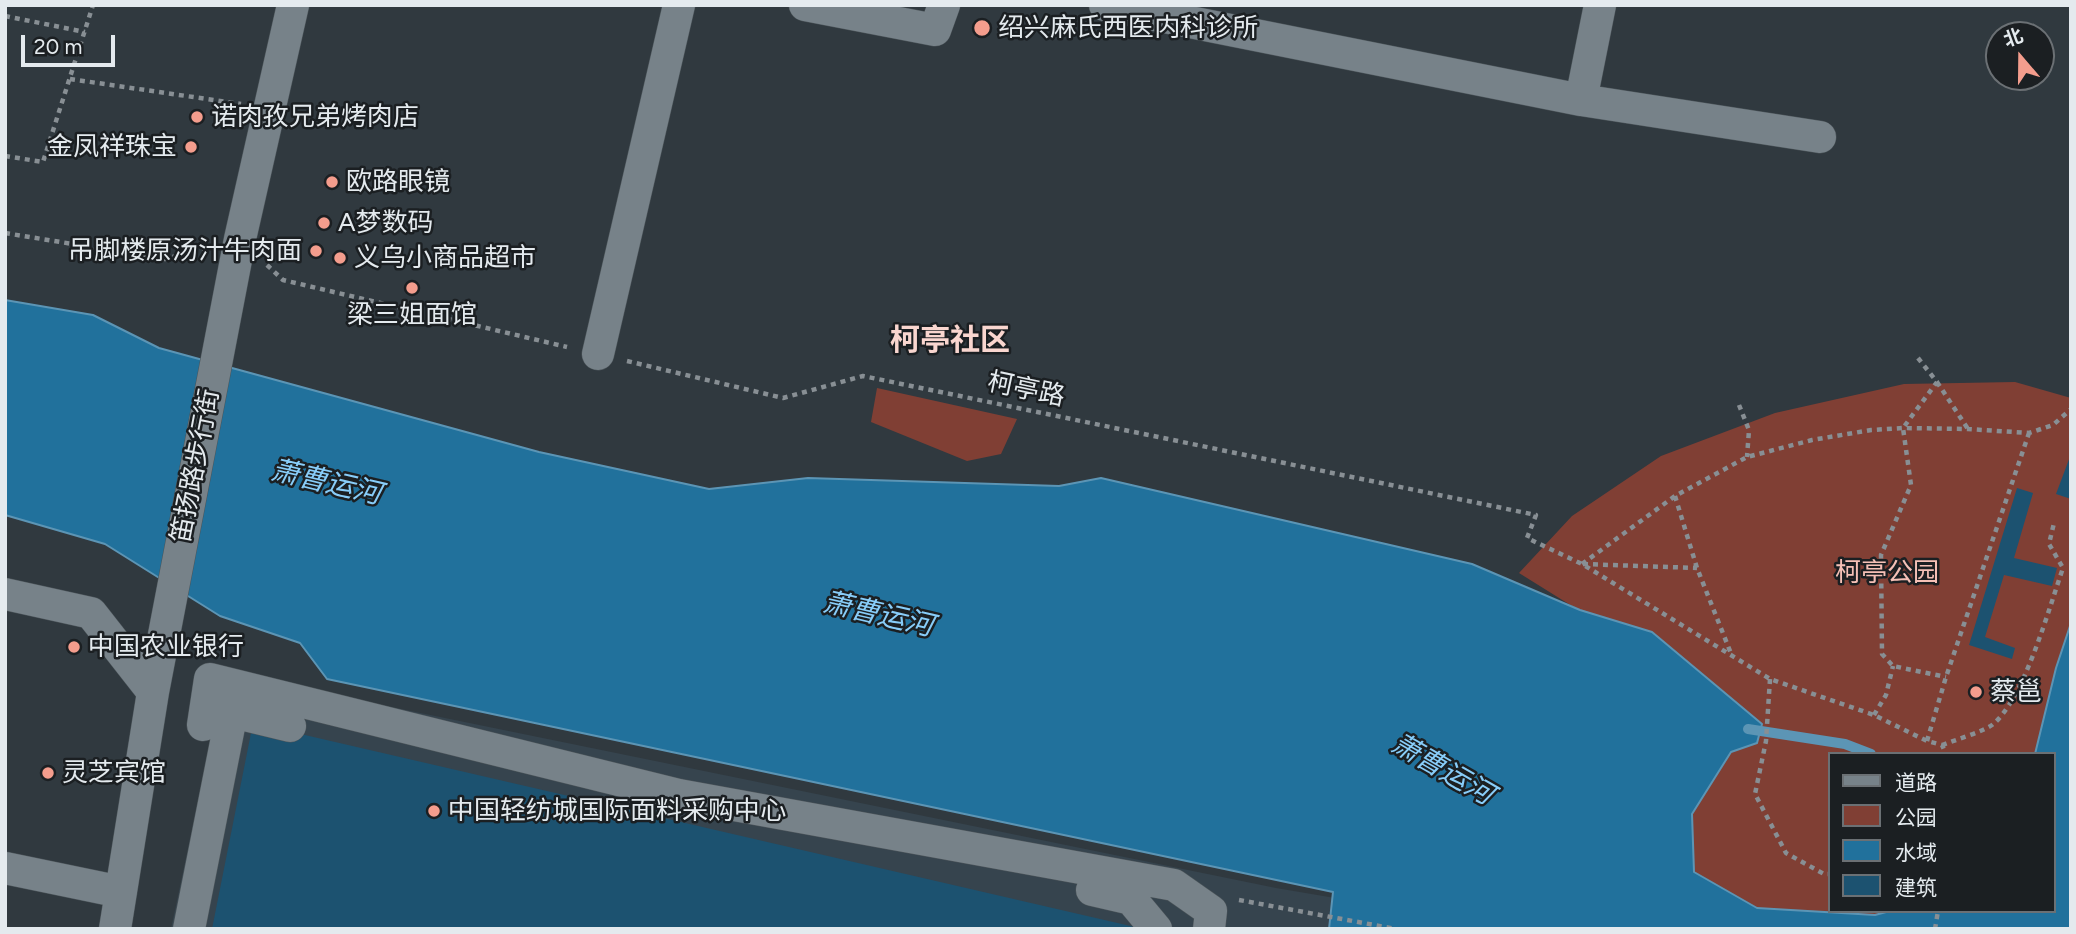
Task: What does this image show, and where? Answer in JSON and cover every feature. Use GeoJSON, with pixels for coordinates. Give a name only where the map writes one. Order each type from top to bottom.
{"type":"FeatureCollection","features":[{"type":"Feature","properties":{"kind":"street","name":"笛扬路步行街"},"geometry":{"type":"LineString","coordinates":[[115,929],[153,692],[240,239],[293,5]]}},
{"type":"Feature","properties":{"kind":"street"},"geometry":{"type":"LineString","coordinates":[[598,354],[679,5]]}},
{"type":"Feature","properties":{"kind":"street"},"geometry":{"type":"LineString","coordinates":[[805,5],[940,18]]}},
{"type":"Feature","properties":{"kind":"street"},"geometry":{"type":"LineString","coordinates":[[1105,5],[1581,100],[1820,137]]}},
{"type":"Feature","properties":{"kind":"street"},"geometry":{"type":"LineString","coordinates":[[1581,100],[1600,5]]}},
{"type":"Feature","properties":{"kind":"street"},"geometry":{"type":"LineString","coordinates":[[5,594],[91,613],[153,692]]}},
{"type":"Feature","properties":{"kind":"street"},"geometry":{"type":"LineString","coordinates":[[203,725],[210,679],[679,795],[1174,885],[1210,920]]}},
{"type":"Feature","properties":{"kind":"street"},"geometry":{"type":"LineString","coordinates":[[189,929],[232,712],[289,726]]}},
{"type":"Feature","properties":{"kind":"street"},"geometry":{"type":"LineString","coordinates":[[5,868],[121,892]]}},
{"type":"Feature","properties":{"kind":"street"},"geometry":{"type":"LineString","coordinates":[[1074,886],[1131,899],[1156,929]]}},
{"type":"Feature","properties":{"kind":"path"},"geometry":{"type":"LineString","coordinates":[[5,156],[43,162],[93,5]]}},
{"type":"Feature","properties":{"kind":"path"},"geometry":{"type":"LineString","coordinates":[[5,16],[85,32]]}},
{"type":"Feature","properties":{"kind":"path"},"geometry":{"type":"LineString","coordinates":[[70,79],[270,108]]}},
{"type":"Feature","properties":{"kind":"path"},"geometry":{"type":"LineString","coordinates":[[5,233],[165,259],[240,239]]}},
{"type":"Feature","properties":{"kind":"path","name":"柯亭路"},"geometry":{"type":"LineString","coordinates":[[240,239],[283,280],[783,398],[863,376],[1536,515],[1527,538],[1582,564]]}},
{"type":"Feature","properties":{"kind":"path"},"geometry":{"type":"LineString","coordinates":[[1918,358],[1968,429]]}},
{"type":"Feature","properties":{"kind":"path"},"geometry":{"type":"LineString","coordinates":[[1937,382],[1903,428],[1911,485],[1881,555],[1882,654],[1893,666],[1945,677]]}},
{"type":"Feature","properties":{"kind":"path"},"geometry":{"type":"LineString","coordinates":[[1739,405],[1749,430],[1747,457]]}},
{"type":"Feature","properties":{"kind":"path"},"geometry":{"type":"LineString","coordinates":[[1582,564],[1675,496],[1747,457],[1812,440],[1871,430],[1968,429],[2029,433],[2053,425],[2071,408]]}},
{"type":"Feature","properties":{"kind":"path"},"geometry":{"type":"LineString","coordinates":[[1927,741],[1945,677],[2029,433]]}},
{"type":"Feature","properties":{"kind":"path"},"geometry":{"type":"LineString","coordinates":[[1675,496],[1697,568],[1731,656]]}},
{"type":"Feature","properties":{"kind":"path"},"geometry":{"type":"LineString","coordinates":[[1582,564],[1770,679],[1874,715],[1927,741],[1942,745],[1992,725],[2008,706],[2023,680],[2063,568],[2049,544],[2054,523]]}},
{"type":"Feature","properties":{"kind":"path"},"geometry":{"type":"LineString","coordinates":[[1582,564],[1697,568]]}},
{"type":"Feature","properties":{"kind":"path"},"geometry":{"type":"LineString","coordinates":[[1874,715],[1886,695],[1893,666]]}},
{"type":"Feature","properties":{"kind":"path"},"geometry":{"type":"LineString","coordinates":[[1770,679],[1768,726],[1755,794],[1786,853],[1828,874]]}},
{"type":"Feature","properties":{"kind":"path"},"geometry":{"type":"LineString","coordinates":[[1942,745],[1945,752]]}},
{"type":"Feature","properties":{"kind":"path"},"geometry":{"type":"LineString","coordinates":[[1210,920],[1235,899],[1396,929]]}},
{"type":"Feature","properties":{"kind":"shaded area"},"geometry":{"type":"Polygon","coordinates":[[[225,673],[1276,888],[1518,929],[171,929],[225,673]]]}},
{"type":"Feature","properties":{"kind":"green space","name":"柯亭公园"},"geometry":{"type":"Polygon","coordinates":[[[2015,382],[2071,398],[2071,623],[2056,668],[2035,752],[1828,752],[1828,912],[1757,908],[1694,872],[1692,814],[1731,752],[1757,743],[1652,632],[1580,611],[1519,573],[1572,516],[1661,456],[1775,413],[1904,384],[2015,382]]]}},
{"type":"Feature","properties":{"kind":"green space"},"geometry":{"type":"Polygon","coordinates":[[[877,388],[1017,419],[1001,454],[967,461],[871,422],[877,388]]]}},
{"type":"Feature","properties":{"kind":"green space","name":"柯亭公园"},"geometry":{"type":"Polygon","coordinates":[[[1841,913],[1882,913],[1875,915],[1841,913]]]}},
{"type":"Feature","properties":{"kind":"water","name":"萧曹运河"},"geometry":{"type":"Polygon","coordinates":[[[5,300],[93,315],[159,348],[539,452],[709,489],[808,478],[1059,486],[1101,478],[1472,564],[1580,610],[1652,632],[1762,724],[1757,743],[1731,752],[1692,814],[1694,872],[1757,908],[1828,913],[2055,913],[2055,752],[2035,752],[2056,668],[2071,623],[2071,929],[1329,929],[1333,892],[327,679],[300,643],[220,616],[105,544],[5,515],[5,300]]]}},
{"type":"Feature","properties":{"kind":"building"},"geometry":{"type":"Polygon","coordinates":[[[2071,454],[2071,499],[2056,494],[2071,454]]]}},
{"type":"Feature","properties":{"kind":"building"},"geometry":{"type":"Polygon","coordinates":[[[2017,488],[2033,493],[2014,558],[2057,568],[2052,586],[2004,575],[1985,637],[2015,648],[2012,659],[1969,645],[2017,488]]]}},
{"type":"Feature","properties":{"kind":"building","name":"中国轻纺城国际面料采购中心"},"geometry":{"type":"Polygon","coordinates":[[[253,723],[1139,928],[1139,929],[212,929],[253,723]]]}},
{"type":"Feature","properties":{"kind":"waterway"},"geometry":{"type":"LineString","coordinates":[[1748,729],[1845,744],[1866,752]]}},
{"type":"Feature","properties":{"kind":"place","name":"绍兴麻氏西医内科诊所"},"geometry":{"type":"Point","coordinates":[982,28]}},
{"type":"Feature","properties":{"kind":"place","name":"诺肉孜兄弟烤肉店"},"geometry":{"type":"Point","coordinates":[197,117]}},
{"type":"Feature","properties":{"kind":"place","name":"金凤祥珠宝"},"geometry":{"type":"Point","coordinates":[191,147]}},
{"type":"Feature","properties":{"kind":"place","name":"欧路眼镜"},"geometry":{"type":"Point","coordinates":[332,182]}},
{"type":"Feature","properties":{"kind":"place","name":"A梦数码"},"geometry":{"type":"Point","coordinates":[324,223]}},
{"type":"Feature","properties":{"kind":"place","name":"吊脚楼原汤汁牛肉面"},"geometry":{"type":"Point","coordinates":[316,251]}},
{"type":"Feature","properties":{"kind":"place","name":"义乌小商品超市"},"geometry":{"type":"Point","coordinates":[340,258]}},
{"type":"Feature","properties":{"kind":"place","name":"梁三姐面馆"},"geometry":{"type":"Point","coordinates":[412,288]}},
{"type":"Feature","properties":{"kind":"place","name":"中国农业银行"},"geometry":{"type":"Point","coordinates":[74,647]}},
{"type":"Feature","properties":{"kind":"place","name":"蔡邕"},"geometry":{"type":"Point","coordinates":[1976,692]}},
{"type":"Feature","properties":{"kind":"place","name":"灵芝宾馆"},"geometry":{"type":"Point","coordinates":[48,773]}},
{"type":"Feature","properties":{"kind":"place","name":"中国轻纺城国际面料采购中心"},"geometry":{"type":"Point","coordinates":[434,811]}},
{"type":"Feature","properties":{"kind":"district","name":"柯亭社区"},"geometry":{"type":"Point","coordinates":[950,341]}}]}
